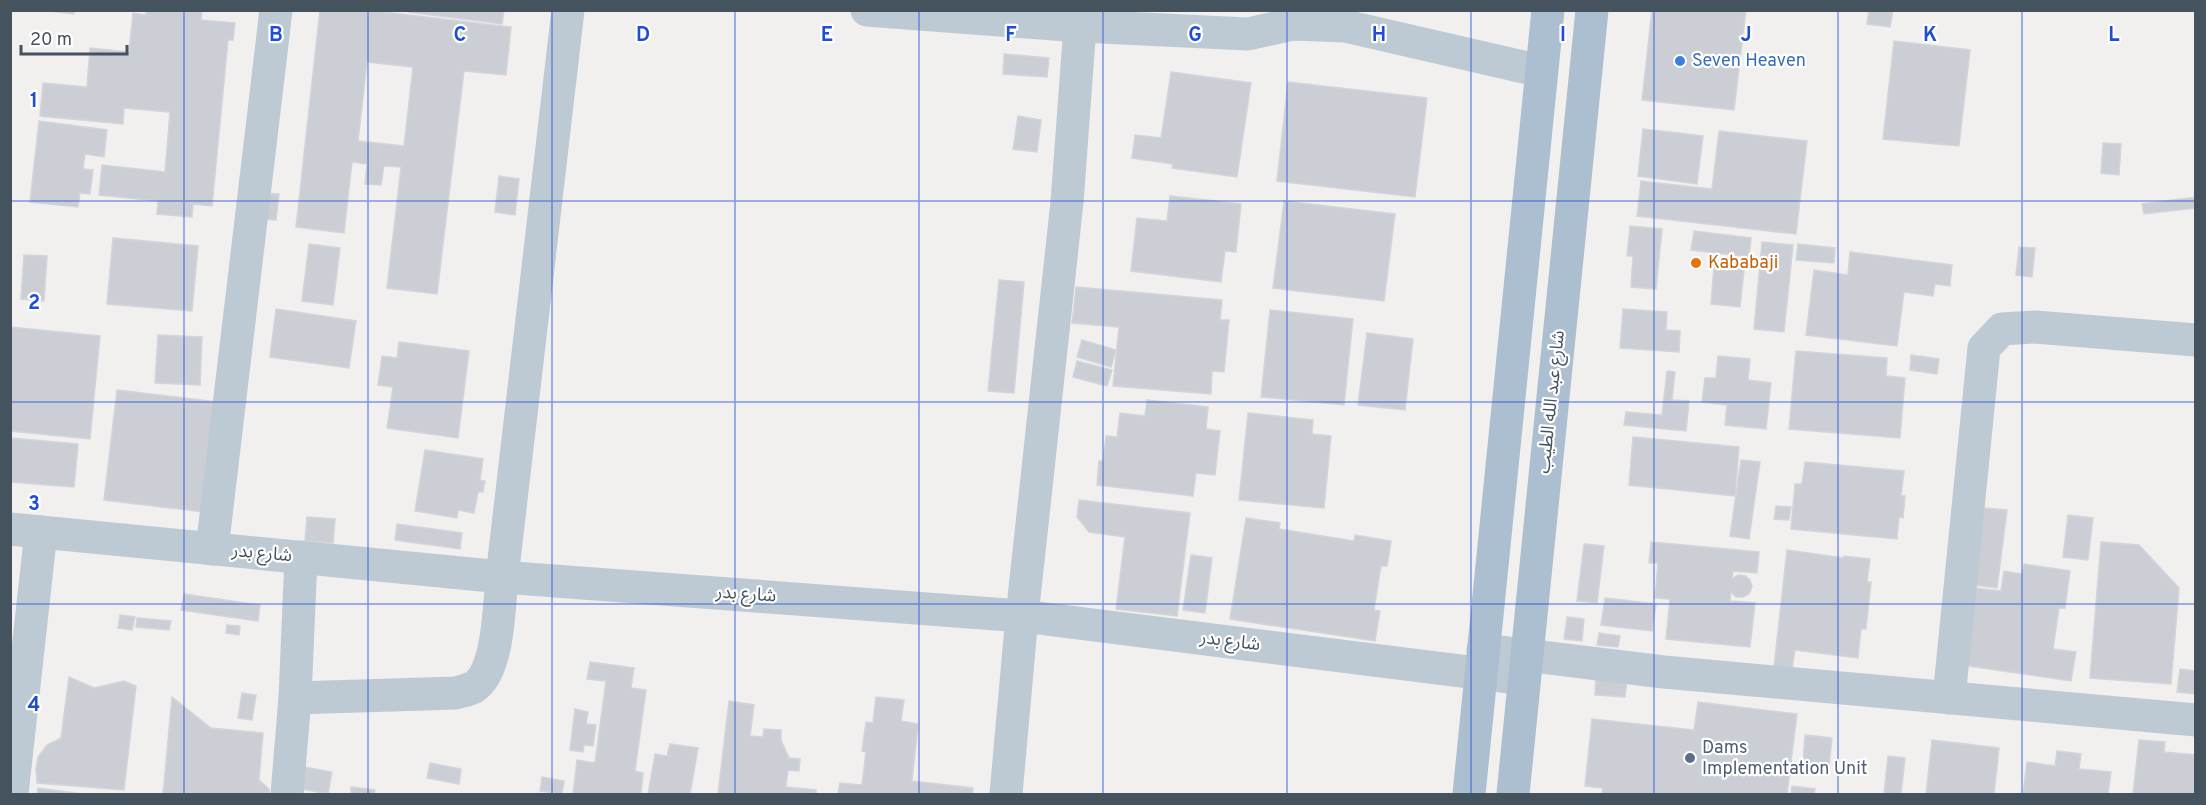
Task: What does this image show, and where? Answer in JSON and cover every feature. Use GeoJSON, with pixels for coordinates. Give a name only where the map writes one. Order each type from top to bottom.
{"type":"FeatureCollection","features":[{"type":"Feature","properties":{"kind":"main road"},"geometry":{"type":"LineString","coordinates":[[1468,795],[1548,10]]}},
{"type":"Feature","properties":{"kind":"main road","name":"شارع عبد الله الطيب"},"geometry":{"type":"LineString","coordinates":[[1513,795],[1592,10]]}},
{"type":"Feature","properties":{"kind":"street"},"geometry":{"type":"LineString","coordinates":[[212,549],[276,10]]}},
{"type":"Feature","properties":{"kind":"street"},"geometry":{"type":"LineString","coordinates":[[295,698],[456,693],[474,687],[488,670],[494,644],[568,10]]}},
{"type":"Feature","properties":{"kind":"street"},"geometry":{"type":"LineString","coordinates":[[867,10],[1080,26],[1150,20],[1248,34],[1293,24],[1345,26],[1541,71]]}},
{"type":"Feature","properties":{"kind":"street"},"geometry":{"type":"LineString","coordinates":[[1006,795],[1022,616],[1067,202],[1080,26]]}},
{"type":"Feature","properties":{"kind":"street"},"geometry":{"type":"LineString","coordinates":[[1949,698],[1984,348],[2002,329],[2036,327],[2196,340]]}},
{"type":"Feature","properties":{"kind":"street"},"geometry":{"type":"LineString","coordinates":[[12,795],[26,531]]}},
{"type":"Feature","properties":{"kind":"street","name":"شارع بدر"},"geometry":{"type":"LineString","coordinates":[[26,531],[502,577],[1022,616],[1526,667],[1676,673],[2196,720]]}},
{"type":"Feature","properties":{"kind":"street"},"geometry":{"type":"LineString","coordinates":[[287,795],[295,698],[301,557]]}},
{"type":"Feature","properties":{"kind":"building"},"geometry":{"type":"Polygon","coordinates":[[[40,10],[74,10],[74,14],[40,10]]]}},
{"type":"Feature","properties":{"kind":"building"},"geometry":{"type":"Polygon","coordinates":[[[146,10],[202,10],[201,20],[235,23],[233,40],[228,40],[212,206],[193,204],[192,217],[157,214],[158,201],[99,195],[102,165],[165,172],[170,112],[124,108],[123,124],[40,116],[43,83],[87,87],[90,48],[129,52],[133,13],[146,15],[146,10]]]}},
{"type":"Feature","properties":{"kind":"building"},"geometry":{"type":"Polygon","coordinates":[[[320,10],[367,10],[511,27],[506,75],[464,71],[437,294],[387,288],[401,167],[384,166],[381,185],[365,184],[367,164],[352,162],[344,233],[296,227],[320,10]],[[367,62],[358,141],[404,146],[413,67],[367,62]]]}},
{"type":"Feature","properties":{"kind":"building"},"geometry":{"type":"Polygon","coordinates":[[[408,10],[504,10],[502,24],[408,12],[408,10]]]}},
{"type":"Feature","properties":{"kind":"building"},"geometry":{"type":"Polygon","coordinates":[[[1652,10],[1746,10],[1734,110],[1642,100],[1652,10]]]}},
{"type":"Feature","properties":{"kind":"building"},"geometry":{"type":"Polygon","coordinates":[[[1869,10],[1893,10],[1890,27],[1867,24],[1869,10]]]}},
{"type":"Feature","properties":{"kind":"building"},"geometry":{"type":"Polygon","coordinates":[[[1894,41],[1970,50],[1959,146],[1883,139],[1894,41]]]}},
{"type":"Feature","properties":{"kind":"building"},"geometry":{"type":"Polygon","coordinates":[[[1004,54],[1049,58],[1047,77],[1003,74],[1004,54]]]}},
{"type":"Feature","properties":{"kind":"building"},"geometry":{"type":"Polygon","coordinates":[[[1171,72],[1251,83],[1237,177],[1172,168],[1173,164],[1132,158],[1135,135],[1161,138],[1171,72]]]}},
{"type":"Feature","properties":{"kind":"building"},"geometry":{"type":"Polygon","coordinates":[[[1288,82],[1427,98],[1415,197],[1277,181],[1288,82]]]}},
{"type":"Feature","properties":{"kind":"building"},"geometry":{"type":"Polygon","coordinates":[[[1018,116],[1041,120],[1037,152],[1013,149],[1018,116]]]}},
{"type":"Feature","properties":{"kind":"building"},"geometry":{"type":"Polygon","coordinates":[[[39,121],[107,130],[104,157],[85,154],[83,169],[93,170],[90,194],[80,193],[78,207],[30,202],[39,121]]]}},
{"type":"Feature","properties":{"kind":"building"},"geometry":{"type":"Polygon","coordinates":[[[1643,129],[1703,136],[1697,184],[1638,176],[1643,129]]]}},
{"type":"Feature","properties":{"kind":"building"},"geometry":{"type":"Polygon","coordinates":[[[1719,131],[1807,141],[1796,234],[1637,216],[1641,181],[1712,189],[1719,131]]]}},
{"type":"Feature","properties":{"kind":"building"},"geometry":{"type":"Polygon","coordinates":[[[2103,143],[2121,144],[2119,175],[2101,173],[2103,143]]]}},
{"type":"Feature","properties":{"kind":"building"},"geometry":{"type":"Polygon","coordinates":[[[499,176],[519,179],[515,215],[495,212],[499,176]]]}},
{"type":"Feature","properties":{"kind":"building"},"geometry":{"type":"Polygon","coordinates":[[[261,193],[279,194],[276,220],[258,219],[261,193]]]}},
{"type":"Feature","properties":{"kind":"building"},"geometry":{"type":"Polygon","coordinates":[[[1170,196],[1241,204],[1236,252],[1225,251],[1221,282],[1131,271],[1137,218],[1167,221],[1170,196]]]}},
{"type":"Feature","properties":{"kind":"building"},"geometry":{"type":"Polygon","coordinates":[[[2196,197],[2196,208],[2144,214],[2142,204],[2196,197]]]}},
{"type":"Feature","properties":{"kind":"building"},"geometry":{"type":"Polygon","coordinates":[[[1284,201],[1395,214],[1384,301],[1273,288],[1284,201]]]}},
{"type":"Feature","properties":{"kind":"building"},"geometry":{"type":"Polygon","coordinates":[[[1630,226],[1662,229],[1656,289],[1631,287],[1633,256],[1627,256],[1630,226]]]}},
{"type":"Feature","properties":{"kind":"building"},"geometry":{"type":"Polygon","coordinates":[[[1694,231],[1751,238],[1749,257],[1691,250],[1694,231]]]}},
{"type":"Feature","properties":{"kind":"building"},"geometry":{"type":"Polygon","coordinates":[[[113,238],[198,246],[192,311],[107,304],[113,238]]]}},
{"type":"Feature","properties":{"kind":"building"},"geometry":{"type":"Polygon","coordinates":[[[1762,242],[1793,245],[1784,332],[1754,329],[1762,242]]]}},
{"type":"Feature","properties":{"kind":"building"},"geometry":{"type":"Polygon","coordinates":[[[309,244],[340,248],[333,305],[302,301],[309,244]]]}},
{"type":"Feature","properties":{"kind":"building"},"geometry":{"type":"Polygon","coordinates":[[[1798,244],[1835,248],[1834,263],[1796,260],[1798,244]]]}},
{"type":"Feature","properties":{"kind":"building"},"geometry":{"type":"Polygon","coordinates":[[[2019,247],[2035,248],[2032,277],[2016,275],[2019,247]]]}},
{"type":"Feature","properties":{"kind":"building"},"geometry":{"type":"Polygon","coordinates":[[[1850,252],[1952,265],[1950,286],[1935,284],[1933,296],[1904,292],[1897,346],[1806,335],[1814,270],[1848,275],[1850,252]]]}},
{"type":"Feature","properties":{"kind":"building"},"geometry":{"type":"Polygon","coordinates":[[[24,255],[47,256],[44,301],[21,299],[24,255]]]}},
{"type":"Feature","properties":{"kind":"building"},"geometry":{"type":"Polygon","coordinates":[[[1714,267],[1744,270],[1740,307],[1711,304],[1714,267]]]}},
{"type":"Feature","properties":{"kind":"building"},"geometry":{"type":"Polygon","coordinates":[[[999,280],[1024,282],[1014,393],[988,391],[999,280]]]}},
{"type":"Feature","properties":{"kind":"building"},"geometry":{"type":"Polygon","coordinates":[[[1076,287],[1222,300],[1220,320],[1229,320],[1224,372],[1212,371],[1211,394],[1113,386],[1119,327],[1072,323],[1076,287]]]}},
{"type":"Feature","properties":{"kind":"building"},"geometry":{"type":"Polygon","coordinates":[[[276,309],[356,321],[349,368],[270,357],[276,309]]]}},
{"type":"Feature","properties":{"kind":"building"},"geometry":{"type":"Polygon","coordinates":[[[1623,309],[1667,312],[1666,330],[1680,331],[1679,352],[1620,348],[1623,309]]]}},
{"type":"Feature","properties":{"kind":"building"},"geometry":{"type":"Polygon","coordinates":[[[1270,310],[1353,319],[1344,405],[1261,397],[1270,310]]]}},
{"type":"Feature","properties":{"kind":"building"},"geometry":{"type":"Polygon","coordinates":[[[10,327],[100,336],[90,439],[10,431],[10,327]]]}},
{"type":"Feature","properties":{"kind":"building"},"geometry":{"type":"Polygon","coordinates":[[[1367,333],[1413,339],[1405,410],[1358,405],[1367,333]]]}},
{"type":"Feature","properties":{"kind":"building"},"geometry":{"type":"Polygon","coordinates":[[[158,335],[202,337],[200,385],[155,383],[158,335]]]}},
{"type":"Feature","properties":{"kind":"building"},"geometry":{"type":"Polygon","coordinates":[[[1082,340],[1116,350],[1111,367],[1077,357],[1082,340]]]}},
{"type":"Feature","properties":{"kind":"building"},"geometry":{"type":"Polygon","coordinates":[[[399,342],[469,351],[458,438],[387,428],[393,387],[378,385],[382,356],[397,358],[399,342]]]}},
{"type":"Feature","properties":{"kind":"building"},"geometry":{"type":"Polygon","coordinates":[[[1796,351],[1887,358],[1886,376],[1905,378],[1900,438],[1789,429],[1796,351]]]}},
{"type":"Feature","properties":{"kind":"building"},"geometry":{"type":"Polygon","coordinates":[[[1911,355],[1939,359],[1937,374],[1910,370],[1911,355]]]}},
{"type":"Feature","properties":{"kind":"building"},"geometry":{"type":"Polygon","coordinates":[[[1718,356],[1750,359],[1748,380],[1771,383],[1766,429],[1725,425],[1727,405],[1702,402],[1705,378],[1716,378],[1718,356]]]}},
{"type":"Feature","properties":{"kind":"building"},"geometry":{"type":"Polygon","coordinates":[[[1077,361],[1112,370],[1107,386],[1073,377],[1077,361]]]}},
{"type":"Feature","properties":{"kind":"building"},"geometry":{"type":"Polygon","coordinates":[[[1667,371],[1675,372],[1672,400],[1689,401],[1686,431],[1624,425],[1626,412],[1662,415],[1667,371]]]}},
{"type":"Feature","properties":{"kind":"building"},"geometry":{"type":"Polygon","coordinates":[[[117,390],[217,402],[204,512],[104,500],[117,390]]]}},
{"type":"Feature","properties":{"kind":"building"},"geometry":{"type":"Polygon","coordinates":[[[1147,400],[1208,407],[1206,429],[1220,431],[1215,475],[1196,473],[1193,496],[1097,485],[1099,461],[1103,461],[1106,436],[1117,437],[1120,413],[1145,416],[1147,400]]]}},
{"type":"Feature","properties":{"kind":"building"},"geometry":{"type":"Polygon","coordinates":[[[1248,413],[1313,420],[1312,434],[1331,436],[1324,508],[1239,500],[1248,413]]]}},
{"type":"Feature","properties":{"kind":"building"},"geometry":{"type":"Polygon","coordinates":[[[1633,437],[1739,447],[1735,496],[1629,485],[1633,437]]]}},
{"type":"Feature","properties":{"kind":"building"},"geometry":{"type":"Polygon","coordinates":[[[10,438],[78,444],[74,487],[10,482],[10,438]]]}},
{"type":"Feature","properties":{"kind":"building"},"geometry":{"type":"Polygon","coordinates":[[[425,450],[483,459],[480,480],[485,481],[483,492],[478,492],[474,513],[458,510],[457,518],[415,511],[425,450]]]}},
{"type":"Feature","properties":{"kind":"building"},"geometry":{"type":"Polygon","coordinates":[[[1741,460],[1760,462],[1749,539],[1730,536],[1741,460]]]}},
{"type":"Feature","properties":{"kind":"building"},"geometry":{"type":"Polygon","coordinates":[[[1805,462],[1904,471],[1901,496],[1905,496],[1903,518],[1899,517],[1897,539],[1791,529],[1795,484],[1802,484],[1805,462]]]}},
{"type":"Feature","properties":{"kind":"building"},"geometry":{"type":"Polygon","coordinates":[[[1079,500],[1190,513],[1177,616],[1116,609],[1125,537],[1089,532],[1077,517],[1079,500]]]}},
{"type":"Feature","properties":{"kind":"building"},"geometry":{"type":"Polygon","coordinates":[[[1776,506],[1791,507],[1789,520],[1774,519],[1776,506]]]}},
{"type":"Feature","properties":{"kind":"building"},"geometry":{"type":"Polygon","coordinates":[[[1984,508],[2007,510],[1997,588],[1974,585],[1984,508]]]}},
{"type":"Feature","properties":{"kind":"building"},"geometry":{"type":"Polygon","coordinates":[[[2068,515],[2093,518],[2088,560],[2063,557],[2068,515]]]}},
{"type":"Feature","properties":{"kind":"building"},"geometry":{"type":"Polygon","coordinates":[[[307,517],[335,519],[333,543],[305,541],[307,517]]]}},
{"type":"Feature","properties":{"kind":"building"},"geometry":{"type":"Polygon","coordinates":[[[1246,518],[1280,523],[1279,529],[1354,541],[1355,535],[1391,541],[1387,566],[1381,566],[1374,610],[1380,611],[1375,641],[1230,619],[1246,518]]]}},
{"type":"Feature","properties":{"kind":"building"},"geometry":{"type":"Polygon","coordinates":[[[397,524],[462,533],[460,549],[395,540],[397,524]]]}},
{"type":"Feature","properties":{"kind":"building"},"geometry":{"type":"Polygon","coordinates":[[[1651,542],[1759,552],[1757,573],[1733,571],[1732,579],[1738,575],[1745,576],[1750,580],[1752,587],[1749,594],[1743,597],[1736,597],[1731,592],[1730,601],[1755,603],[1750,647],[1666,639],[1670,599],[1655,598],[1658,563],[1649,563],[1651,542]]]}},
{"type":"Feature","properties":{"kind":"building"},"geometry":{"type":"Polygon","coordinates":[[[2101,542],[2139,545],[2179,588],[2171,684],[2090,678],[2101,542]]]}},
{"type":"Feature","properties":{"kind":"building"},"geometry":{"type":"Polygon","coordinates":[[[1584,544],[1604,546],[1597,603],[1577,601],[1584,544]]]}},
{"type":"Feature","properties":{"kind":"building"},"geometry":{"type":"Polygon","coordinates":[[[1787,550],[1844,558],[1844,556],[1870,559],[1867,582],[1871,582],[1866,629],[1861,629],[1858,658],[1795,650],[1792,669],[1774,667],[1787,550]]]}},
{"type":"Feature","properties":{"kind":"building"},"geometry":{"type":"Polygon","coordinates":[[[1191,555],[1212,558],[1205,613],[1183,610],[1191,555]]]}},
{"type":"Feature","properties":{"kind":"building"},"geometry":{"type":"Polygon","coordinates":[[[2024,564],[2070,571],[2065,608],[2059,608],[2053,649],[2076,652],[2071,681],[1962,665],[1974,588],[2001,591],[2004,571],[2022,574],[2024,564]]]}},
{"type":"Feature","properties":{"kind":"building"},"geometry":{"type":"Polygon","coordinates":[[[184,594],[260,605],[258,621],[181,610],[184,594]]]}},
{"type":"Feature","properties":{"kind":"building"},"geometry":{"type":"Polygon","coordinates":[[[1605,598],[1656,604],[1652,631],[1601,625],[1605,598]]]}},
{"type":"Feature","properties":{"kind":"building"},"geometry":{"type":"Polygon","coordinates":[[[120,615],[135,617],[132,630],[118,628],[120,615]]]}},
{"type":"Feature","properties":{"kind":"building"},"geometry":{"type":"Polygon","coordinates":[[[1567,617],[1584,619],[1582,641],[1564,639],[1567,617]]]}},
{"type":"Feature","properties":{"kind":"building"},"geometry":{"type":"Polygon","coordinates":[[[137,618],[171,621],[169,630],[136,627],[137,618]]]}},
{"type":"Feature","properties":{"kind":"building"},"geometry":{"type":"Polygon","coordinates":[[[227,625],[240,626],[239,635],[226,633],[227,625]]]}},
{"type":"Feature","properties":{"kind":"building"},"geometry":{"type":"Polygon","coordinates":[[[1599,633],[1620,636],[1618,647],[1597,645],[1599,633]]]}},
{"type":"Feature","properties":{"kind":"building"},"geometry":{"type":"Polygon","coordinates":[[[590,662],[634,668],[631,688],[646,690],[635,771],[643,773],[641,794],[573,794],[577,760],[595,763],[606,681],[587,679],[590,662]]]}},
{"type":"Feature","properties":{"kind":"building"},"geometry":{"type":"Polygon","coordinates":[[[2180,669],[2196,671],[2196,694],[2177,692],[2180,669]]]}},
{"type":"Feature","properties":{"kind":"building"},"geometry":{"type":"Polygon","coordinates":[[[69,677],[94,688],[124,681],[136,686],[124,790],[37,783],[38,757],[47,745],[61,738],[69,677]]]}},
{"type":"Feature","properties":{"kind":"building"},"geometry":{"type":"Polygon","coordinates":[[[1596,678],[1627,680],[1625,697],[1595,695],[1596,678]]]}},
{"type":"Feature","properties":{"kind":"building"},"geometry":{"type":"Polygon","coordinates":[[[242,693],[256,695],[252,720],[238,718],[242,693]]]}},
{"type":"Feature","properties":{"kind":"building"},"geometry":{"type":"Polygon","coordinates":[[[172,697],[211,728],[263,733],[259,780],[269,789],[269,794],[163,794],[172,697]]]}},
{"type":"Feature","properties":{"kind":"building"},"geometry":{"type":"Polygon","coordinates":[[[876,697],[904,700],[901,721],[918,724],[912,781],[973,788],[972,794],[838,794],[840,783],[862,785],[866,752],[862,751],[866,722],[873,723],[876,697]]]}},
{"type":"Feature","properties":{"kind":"building"},"geometry":{"type":"Polygon","coordinates":[[[729,701],[754,705],[750,736],[763,737],[764,729],[781,730],[781,740],[789,758],[800,759],[799,771],[788,770],[786,787],[816,790],[816,794],[718,794],[729,701]]]}},
{"type":"Feature","properties":{"kind":"building","name":"Dams Implementation Unit"},"geometry":{"type":"Polygon","coordinates":[[[1698,702],[1797,714],[1787,794],[1602,794],[1603,788],[1585,786],[1592,719],[1694,730],[1698,702]]]}},
{"type":"Feature","properties":{"kind":"building"},"geometry":{"type":"Polygon","coordinates":[[[575,709],[588,712],[586,724],[596,725],[593,746],[584,745],[583,752],[570,750],[575,709]]]}},
{"type":"Feature","properties":{"kind":"building"},"geometry":{"type":"Polygon","coordinates":[[[1805,735],[1832,738],[1829,767],[1803,764],[1805,735]]]}},
{"type":"Feature","properties":{"kind":"building"},"geometry":{"type":"Polygon","coordinates":[[[1932,740],[1999,748],[1994,794],[1926,794],[1932,740]]]}},
{"type":"Feature","properties":{"kind":"building"},"geometry":{"type":"Polygon","coordinates":[[[2139,740],[2165,742],[2164,752],[2196,755],[2196,794],[2133,794],[2139,740]]]}},
{"type":"Feature","properties":{"kind":"building"},"geometry":{"type":"Polygon","coordinates":[[[670,744],[698,748],[690,794],[648,794],[655,754],[667,756],[670,744]]]}},
{"type":"Feature","properties":{"kind":"building"},"geometry":{"type":"Polygon","coordinates":[[[2057,751],[2081,754],[2079,769],[2111,772],[2108,794],[2023,794],[2027,762],[2055,766],[2057,751]]]}},
{"type":"Feature","properties":{"kind":"building"},"geometry":{"type":"Polygon","coordinates":[[[1888,756],[1905,758],[1901,794],[1884,794],[1888,756]]]}},
{"type":"Feature","properties":{"kind":"building"},"geometry":{"type":"Polygon","coordinates":[[[430,763],[461,769],[459,784],[427,778],[430,763]]]}},
{"type":"Feature","properties":{"kind":"building"},"geometry":{"type":"Polygon","coordinates":[[[299,766],[332,772],[328,794],[295,788],[299,766]]]}},
{"type":"Feature","properties":{"kind":"building"},"geometry":{"type":"Polygon","coordinates":[[[542,777],[564,781],[562,794],[540,791],[542,777]]]}},
{"type":"Feature","properties":{"kind":"building"},"geometry":{"type":"Polygon","coordinates":[[[1792,786],[1815,789],[1814,794],[1791,794],[1792,786]]]}},
{"type":"Feature","properties":{"kind":"building"},"geometry":{"type":"Polygon","coordinates":[[[351,787],[375,790],[374,794],[351,794],[351,787]]]}},
{"type":"Feature","properties":{"kind":"building"},"geometry":{"type":"Polygon","coordinates":[[[38,788],[83,794],[37,794],[38,788]]]}},
{"type":"Feature","properties":{"kind":"place","name":"Seven Heaven"},"geometry":{"type":"Point","coordinates":[1680,61]}},
{"type":"Feature","properties":{"kind":"place","name":"Kababaji"},"geometry":{"type":"Point","coordinates":[1696,263]}},
{"type":"Feature","properties":{"kind":"place","name":"Dams Implementation Unit"},"geometry":{"type":"Point","coordinates":[1690,758]}}]}
